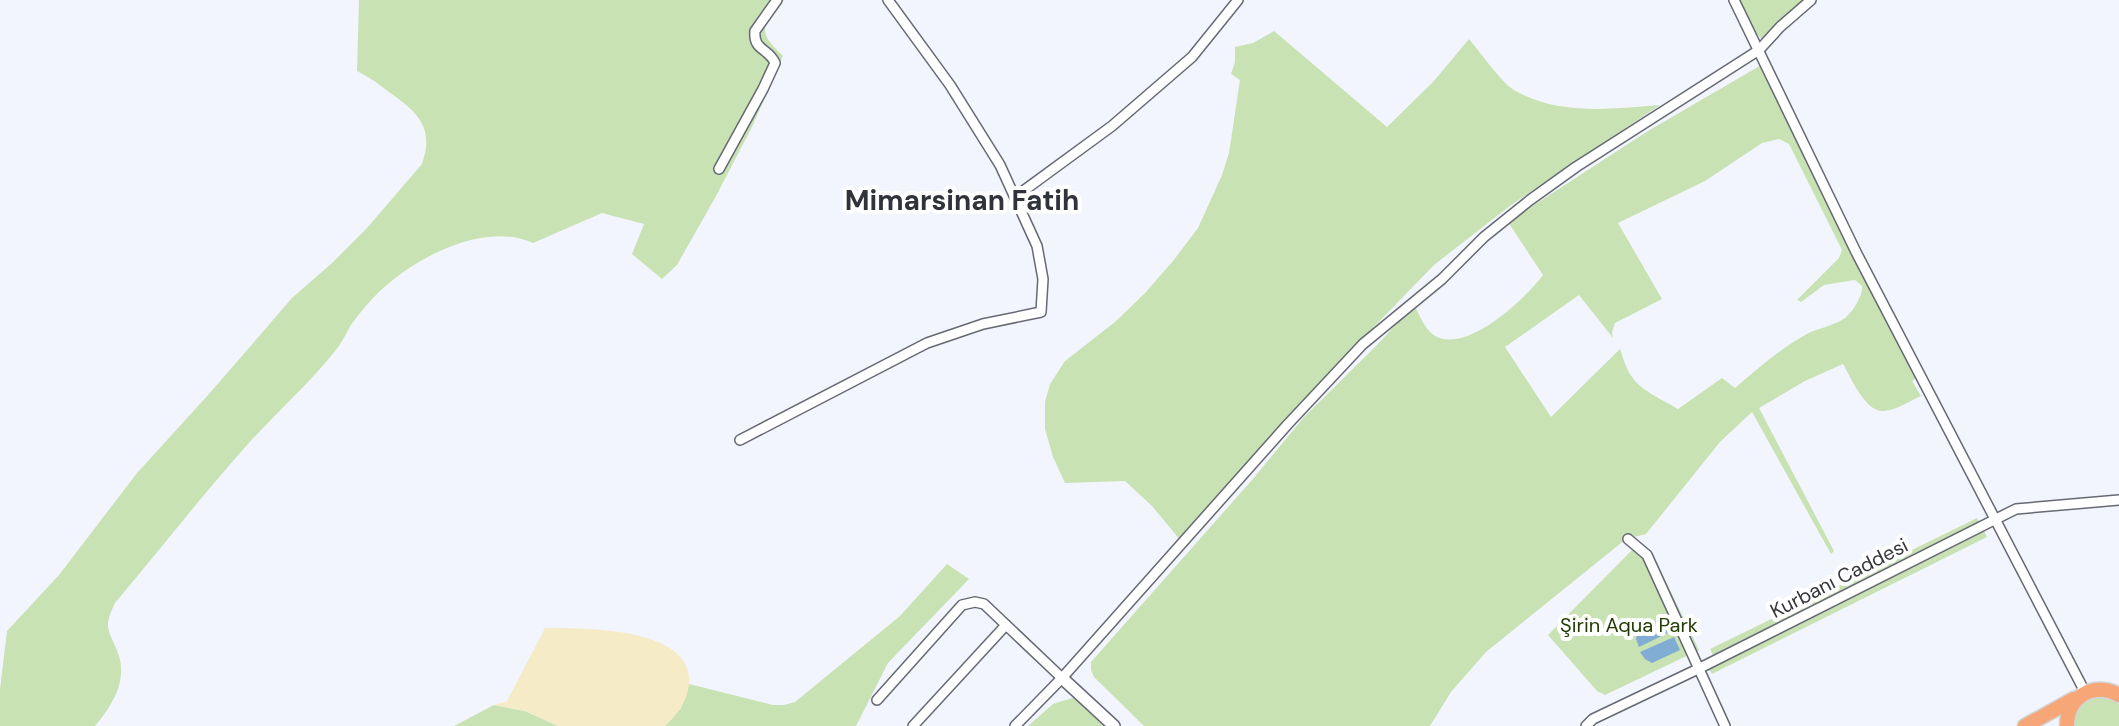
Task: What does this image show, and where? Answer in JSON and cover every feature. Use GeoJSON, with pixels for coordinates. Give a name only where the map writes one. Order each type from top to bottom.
{"type":"FeatureCollection","features":[{"type":"Feature","properties":{"kind":"highway"},"geometry":{"type":"LineString","coordinates":[[2025,726],[2082,695],[2103,689],[2119,695]]}},
{"type":"Feature","properties":{"kind":"highway"},"geometry":{"type":"LineString","coordinates":[[2067,726],[2070,707],[2082,695]]}},
{"type":"Feature","properties":{"kind":"street"},"geometry":{"type":"LineString","coordinates":[[719,169],[775,63],[757,45],[755,31],[777,0]]}},
{"type":"Feature","properties":{"kind":"street"},"geometry":{"type":"LineString","coordinates":[[740,440],[927,343],[983,324],[1041,312],[1043,279],[1037,246],[1000,165],[950,85],[888,0]]}},
{"type":"Feature","properties":{"kind":"street"},"geometry":{"type":"LineString","coordinates":[[1015,197],[1112,126],[1192,57],[1238,0]]}},
{"type":"Feature","properties":{"kind":"street"},"geometry":{"type":"LineString","coordinates":[[1734,0],[1857,254],[2082,695]]}},
{"type":"Feature","properties":{"kind":"street"},"geometry":{"type":"LineString","coordinates":[[1015,726],[1062,678],[1363,344],[1530,200],[1759,50],[1811,0]]}},
{"type":"Feature","properties":{"kind":"street","name":"Kurbanı Caddesi"},"geometry":{"type":"LineString","coordinates":[[1593,724],[2016,509],[2119,500]]}},
{"type":"Feature","properties":{"kind":"street"},"geometry":{"type":"LineString","coordinates":[[1628,539],[1647,555],[1725,726]]}},
{"type":"Feature","properties":{"kind":"street"},"geometry":{"type":"LineString","coordinates":[[877,700],[962,605],[980,602],[1114,726]]}},
{"type":"Feature","properties":{"kind":"street"},"geometry":{"type":"LineString","coordinates":[[913,726],[1006,625]]}},
{"type":"Feature","properties":{"kind":"green space"},"geometry":{"type":"Polygon","coordinates":[[[359,0],[784,0],[765,28],[768,40],[783,56],[752,127],[716,196],[677,265],[662,279],[632,254],[644,224],[602,213],[533,243],[500,236],[465,242],[431,255],[402,273],[368,303],[325,363],[231,463],[115,603],[108,625],[119,656],[121,676],[112,703],[95,726],[0,726],[0,689],[7,631],[59,575],[137,473],[292,298],[367,228],[422,164],[426,140],[421,122],[399,99],[357,71],[359,0]]]}},
{"type":"Feature","properties":{"kind":"green space"},"geometry":{"type":"Polygon","coordinates":[[[1730,0],[1813,0],[1764,42],[1730,0]]]}},
{"type":"Feature","properties":{"kind":"green space"},"geometry":{"type":"Polygon","coordinates":[[[1274,31],[1387,127],[1433,82],[1469,39],[1509,86],[1548,104],[1586,109],[1660,105],[1511,205],[1434,265],[1304,399],[1181,541],[1152,506],[1125,481],[1065,483],[1045,429],[1045,402],[1050,384],[1065,361],[1115,322],[1145,293],[1198,228],[1229,153],[1240,80],[1231,74],[1235,47],[1253,43],[1274,31]]]}},
{"type":"Feature","properties":{"kind":"green space"},"geometry":{"type":"Polygon","coordinates":[[[1763,64],[1920,376],[1912,381],[1921,396],[1884,411],[1865,401],[1843,364],[1805,381],[1759,408],[1834,551],[1831,554],[1752,412],[1720,442],[1646,534],[1626,539],[1486,652],[1451,692],[1430,726],[1144,726],[1094,677],[1091,662],[1304,417],[1414,305],[1431,333],[1448,340],[1478,331],[1509,310],[1543,275],[1508,222],[1648,131],[1763,64]],[[1779,139],[1762,143],[1705,181],[1618,223],[1662,299],[1615,323],[1613,338],[1579,295],[1505,347],[1551,417],[1620,349],[1634,380],[1678,409],[1722,378],[1735,388],[1795,341],[1841,321],[1851,312],[1862,290],[1855,280],[1824,285],[1801,302],[1797,300],[1839,258],[1842,250],[1789,144],[1779,139]]]}},
{"type":"Feature","properties":{"kind":"green space"},"geometry":{"type":"Polygon","coordinates":[[[1977,518],[1979,522],[1713,655],[1710,649],[1977,518]]]}},
{"type":"Feature","properties":{"kind":"green space"},"geometry":{"type":"Polygon","coordinates":[[[1984,531],[1987,537],[1712,674],[1708,668],[1984,531]]]}},
{"type":"Feature","properties":{"kind":"green space","name":"Şirin Aqua Park"},"geometry":{"type":"Polygon","coordinates":[[[1638,544],[1651,551],[1699,650],[1605,695],[1597,691],[1548,635],[1638,544]]]}},
{"type":"Feature","properties":{"kind":"green space"},"geometry":{"type":"Polygon","coordinates":[[[947,564],[969,579],[888,663],[856,726],[665,726],[681,708],[689,684],[773,705],[795,702],[900,616],[947,564]]]}},
{"type":"Feature","properties":{"kind":"green space"},"geometry":{"type":"Polygon","coordinates":[[[2097,697],[2107,697],[2119,704],[2119,726],[2074,726],[2080,707],[2097,697]]]}},
{"type":"Feature","properties":{"kind":"green space"},"geometry":{"type":"Polygon","coordinates":[[[1072,698],[1111,726],[1028,726],[1053,704],[1072,698]]]}},
{"type":"Feature","properties":{"kind":"green space"},"geometry":{"type":"Polygon","coordinates":[[[494,705],[525,711],[558,726],[454,726],[494,705]]]}},
{"type":"Feature","properties":{"kind":"sand"},"geometry":{"type":"Polygon","coordinates":[[[545,628],[608,631],[655,641],[674,651],[686,665],[689,683],[687,696],[665,726],[558,726],[525,711],[494,705],[507,701],[545,628]]]}},
{"type":"Feature","properties":{"kind":"water"},"geometry":{"type":"Polygon","coordinates":[[[1666,618],[1672,631],[1639,647],[1636,639],[1638,631],[1666,618]]]}},
{"type":"Feature","properties":{"kind":"water"},"geometry":{"type":"Polygon","coordinates":[[[1674,637],[1680,650],[1652,663],[1640,652],[1674,637]]]}},
{"type":"Feature","properties":{"kind":"district","name":"Mimarsinan Fatih"},"geometry":{"type":"Point","coordinates":[962,200]}}]}
